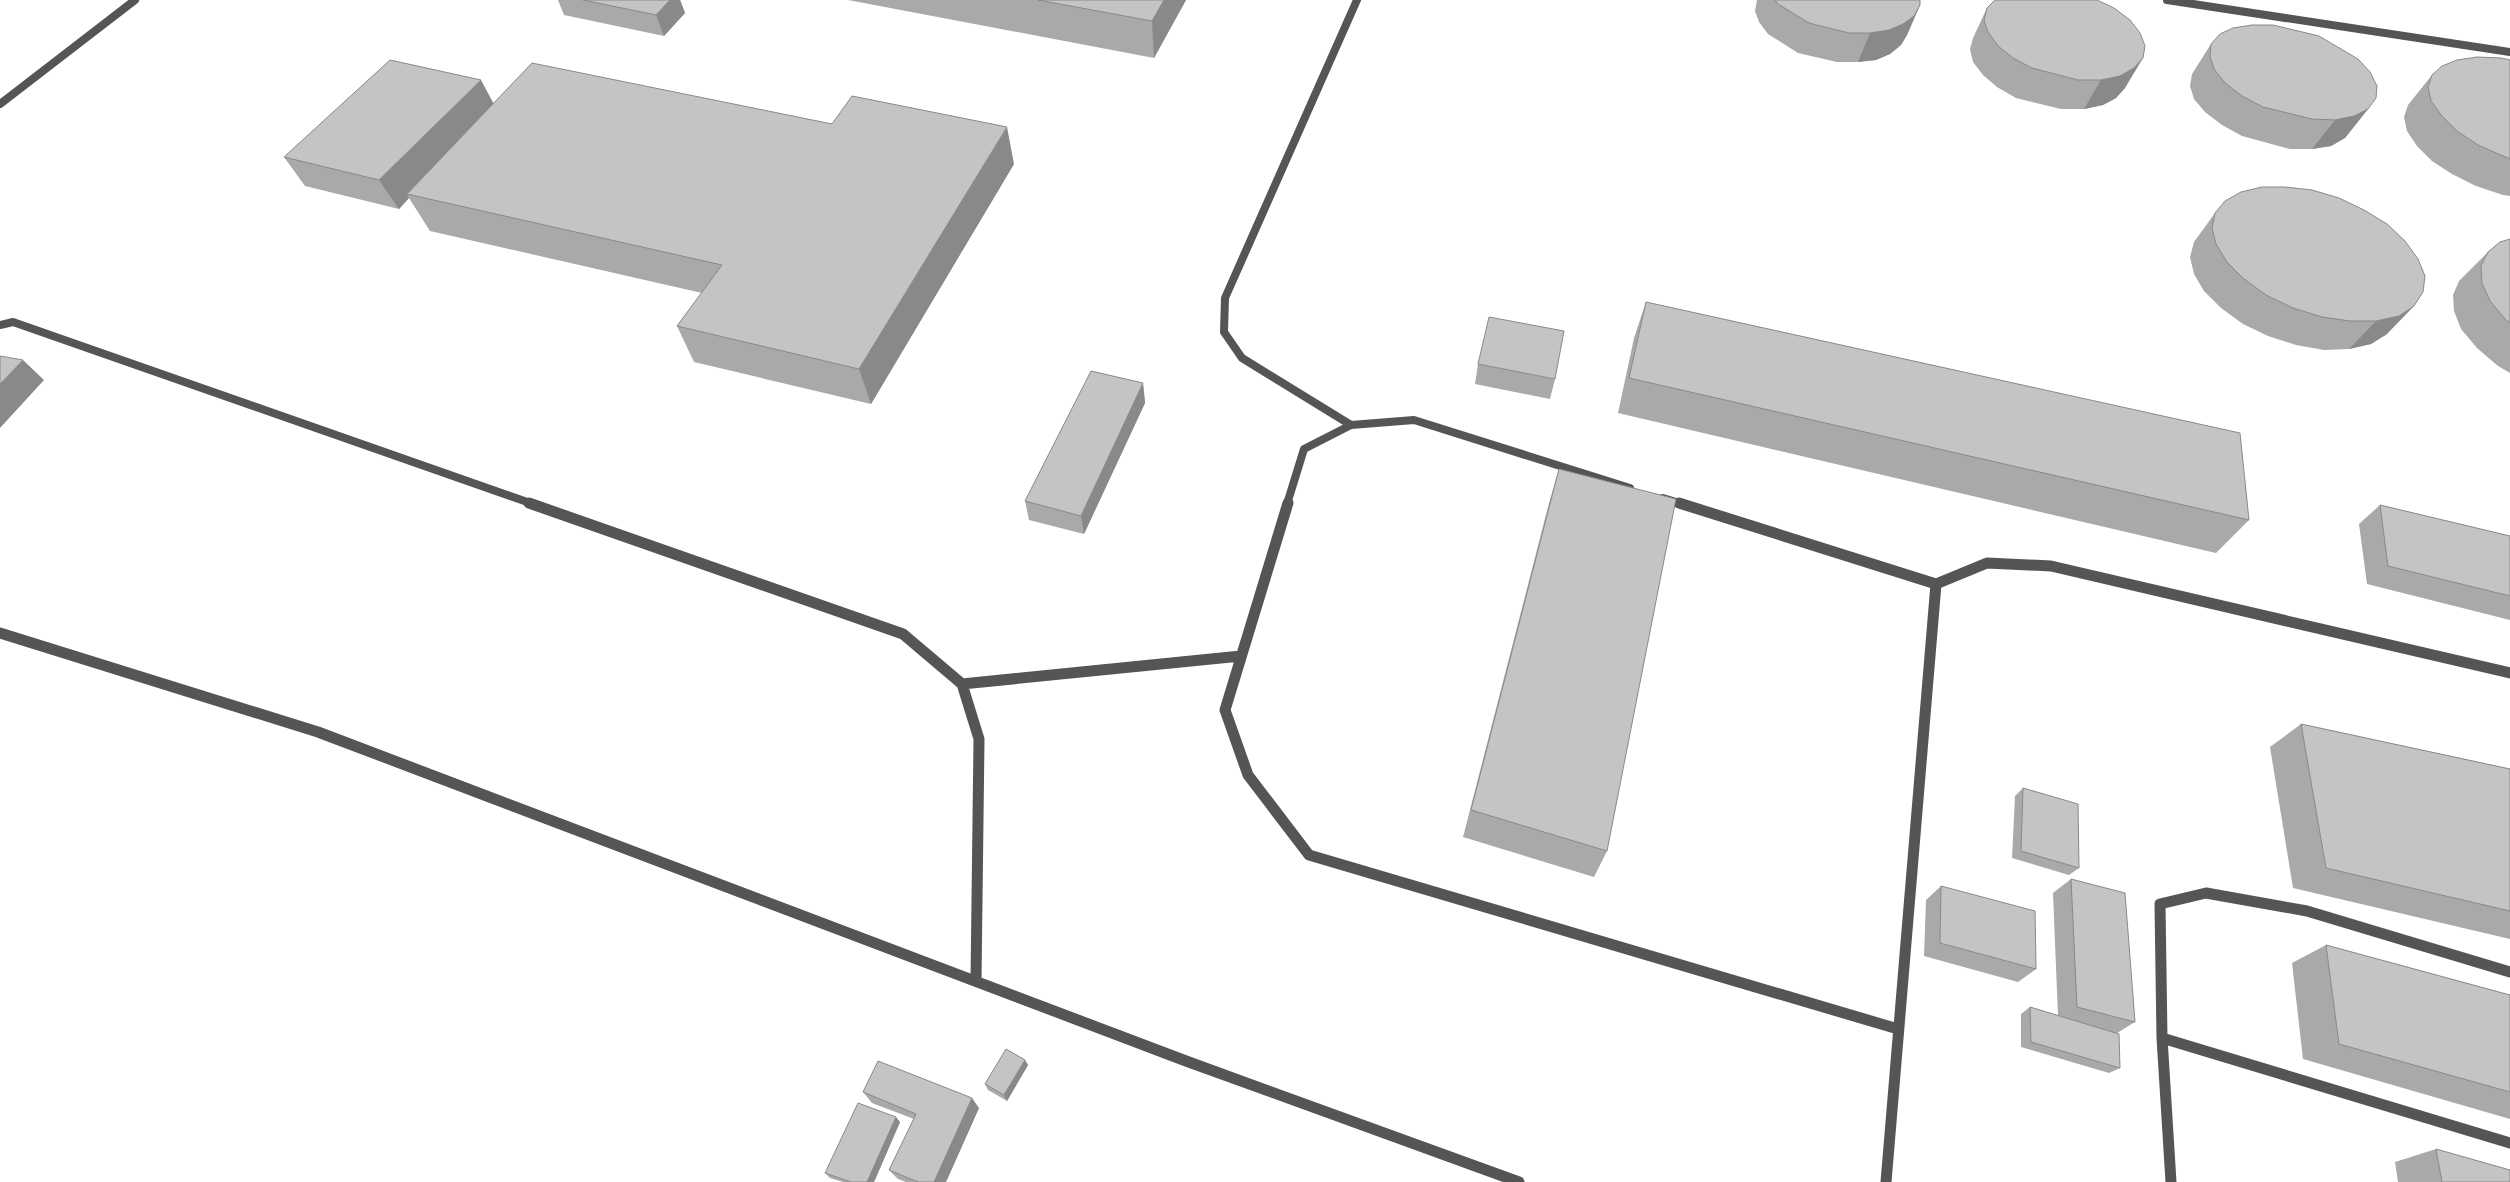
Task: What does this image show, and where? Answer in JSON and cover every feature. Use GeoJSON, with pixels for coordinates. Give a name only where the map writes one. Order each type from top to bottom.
{"type":"FeatureCollection","features":[{"type":"Feature","properties":{"kind":"lane"},"geometry":{"type":"LineString","coordinates":[[0,104],[135,0]]}},
{"type":"Feature","properties":{"kind":"lane"},"geometry":{"type":"LineString","coordinates":[[1351,425],[1242,358],[1224,332],[1225,298],[1357,0]]}},
{"type":"Feature","properties":{"kind":"lane"},"geometry":{"type":"LineString","coordinates":[[2167,0],[2510,52]]}},
{"type":"Feature","properties":{"kind":"lane"},"geometry":{"type":"LineString","coordinates":[[0,325],[12,322],[903,634],[962,684],[979,739],[976,981]]}},
{"type":"Feature","properties":{"kind":"lane"},"geometry":{"type":"LineString","coordinates":[[1898,1029],[1309,855],[1248,775],[1225,710],[1304,449],[1351,425],[1414,420],[1936,584],[1987,563],[2051,566],[2510,673]]}},
{"type":"Feature","properties":{"kind":"lane"},"geometry":{"type":"LineString","coordinates":[[1886,1182],[1936,584]]}},
{"type":"Feature","properties":{"kind":"lane"},"geometry":{"type":"LineString","coordinates":[[0,633],[318,732],[976,981],[1519,1182]]}},
{"type":"Feature","properties":{"kind":"lane"},"geometry":{"type":"LineString","coordinates":[[962,684],[1241,656]]}},
{"type":"Feature","properties":{"kind":"lane"},"geometry":{"type":"LineString","coordinates":[[2171,1182],[2162,1038],[2160,904],[2206,893],[2307,911],[2510,972]]}},
{"type":"Feature","properties":{"kind":"lane"},"geometry":{"type":"LineString","coordinates":[[2162,1038],[2510,1143]]}},
{"type":"Feature","properties":{"kind":"building"},"geometry":{"type":"Polygon","coordinates":[[[583,0],[670,0],[656,15],[583,0]]]}},
{"type":"Feature","properties":{"kind":"building"},"geometry":{"type":"Polygon","coordinates":[[[1038,0],[1164,0],[1152,21],[1038,0]]]}},
{"type":"Feature","properties":{"kind":"building"},"geometry":{"type":"Polygon","coordinates":[[[1775,0],[1920,0],[1920,5],[1914,16],[1903,24],[1889,30],[1870,33],[1849,33],[1809,23],[1778,4],[1775,0]]]}},
{"type":"Feature","properties":{"kind":"building"},"geometry":{"type":"Polygon","coordinates":[[[1995,0],[2097,0],[2114,8],[2130,20],[2140,33],[2145,46],[2143,58],[2134,68],[2120,76],[2101,80],[2078,80],[2032,68],[2013,58],[1998,46],[1988,32],[1984,20],[1987,8],[1995,0]]]}},
{"type":"Feature","properties":{"kind":"building"},"geometry":{"type":"Polygon","coordinates":[[[2252,25],[2273,25],[2319,36],[2358,59],[2370,72],[2377,86],[2376,98],[2368,109],[2354,116],[2335,120],[2312,119],[2263,107],[2242,96],[2225,83],[2214,69],[2210,56],[2211,44],[2220,34],[2233,28],[2252,25]]]}},
{"type":"Feature","properties":{"kind":"building"},"geometry":{"type":"Polygon","coordinates":[[[2477,57],[2510,60],[2510,159],[2478,145],[2457,131],[2442,116],[2431,101],[2428,87],[2432,75],[2442,66],[2457,60],[2477,57]]]}},
{"type":"Feature","properties":{"kind":"building"},"geometry":{"type":"Polygon","coordinates":[[[390,60],[481,80],[379,180],[284,157],[390,60]]]}},
{"type":"Feature","properties":{"kind":"building"},"geometry":{"type":"Polygon","coordinates":[[[532,63],[832,124],[852,96],[1007,127],[859,369],[677,326],[722,265],[407,194],[532,63]]]}},
{"type":"Feature","properties":{"kind":"building"},"geometry":{"type":"Polygon","coordinates":[[[2262,187],[2312,190],[2339,198],[2387,224],[2405,241],[2418,259],[2425,276],[2423,292],[2414,306],[2399,316],[2376,321],[2350,321],[2322,317],[2293,308],[2266,295],[2244,279],[2227,262],[2216,244],[2212,228],[2215,213],[2225,201],[2241,192],[2262,187]]]}},
{"type":"Feature","properties":{"kind":"building"},"geometry":{"type":"Polygon","coordinates":[[[2510,239],[2510,323],[2490,301],[2482,283],[2481,266],[2488,252],[2500,242],[2510,239]]]}},
{"type":"Feature","properties":{"kind":"building"},"geometry":{"type":"Polygon","coordinates":[[[1646,302],[2240,433],[2249,520],[1629,378],[1646,302]]]}},
{"type":"Feature","properties":{"kind":"building"},"geometry":{"type":"Polygon","coordinates":[[[1489,317],[1564,331],[1555,379],[1478,364],[1489,317]]]}},
{"type":"Feature","properties":{"kind":"building"},"geometry":{"type":"Polygon","coordinates":[[[0,356],[23,360],[0,384],[0,356]]]}},
{"type":"Feature","properties":{"kind":"building"},"geometry":{"type":"Polygon","coordinates":[[[1091,371],[1143,383],[1081,516],[1025,501],[1091,371]]]}},
{"type":"Feature","properties":{"kind":"building"},"geometry":{"type":"Polygon","coordinates":[[[1559,469],[1676,499],[1607,851],[1471,810],[1559,469]]]}},
{"type":"Feature","properties":{"kind":"building"},"geometry":{"type":"Polygon","coordinates":[[[2380,505],[2510,536],[2510,596],[2388,566],[2380,505]]]}},
{"type":"Feature","properties":{"kind":"building"},"geometry":{"type":"Polygon","coordinates":[[[2301,724],[2510,769],[2510,911],[2326,868],[2301,724]]]}},
{"type":"Feature","properties":{"kind":"building"},"geometry":{"type":"Polygon","coordinates":[[[2023,788],[2078,804],[2079,868],[2021,851],[2023,788]]]}},
{"type":"Feature","properties":{"kind":"building"},"geometry":{"type":"Polygon","coordinates":[[[2071,879],[2125,893],[2135,1022],[2077,1007],[2071,879]]]}},
{"type":"Feature","properties":{"kind":"building"},"geometry":{"type":"Polygon","coordinates":[[[1941,886],[2035,911],[2036,969],[1940,943],[1941,886]]]}},
{"type":"Feature","properties":{"kind":"building"},"geometry":{"type":"Polygon","coordinates":[[[2326,945],[2510,995],[2510,1092],[2339,1044],[2326,945]]]}},
{"type":"Feature","properties":{"kind":"building"},"geometry":{"type":"Polygon","coordinates":[[[2030,1007],[2119,1034],[2120,1068],[2031,1042],[2030,1007]]]}},
{"type":"Feature","properties":{"kind":"building"},"geometry":{"type":"Polygon","coordinates":[[[1006,1049],[1025,1060],[1004,1095],[985,1084],[1006,1049]]]}},
{"type":"Feature","properties":{"kind":"building"},"geometry":{"type":"Polygon","coordinates":[[[878,1061],[972,1098],[934,1182],[918,1182],[889,1170],[916,1114],[863,1092],[878,1061]]]}},
{"type":"Feature","properties":{"kind":"building"},"geometry":{"type":"Polygon","coordinates":[[[858,1103],[896,1117],[867,1182],[851,1182],[825,1173],[858,1103]]]}},
{"type":"Feature","properties":{"kind":"building"},"geometry":{"type":"Polygon","coordinates":[[[2436,1149],[2510,1170],[2510,1182],[2442,1182],[2436,1149]]]}}]}
